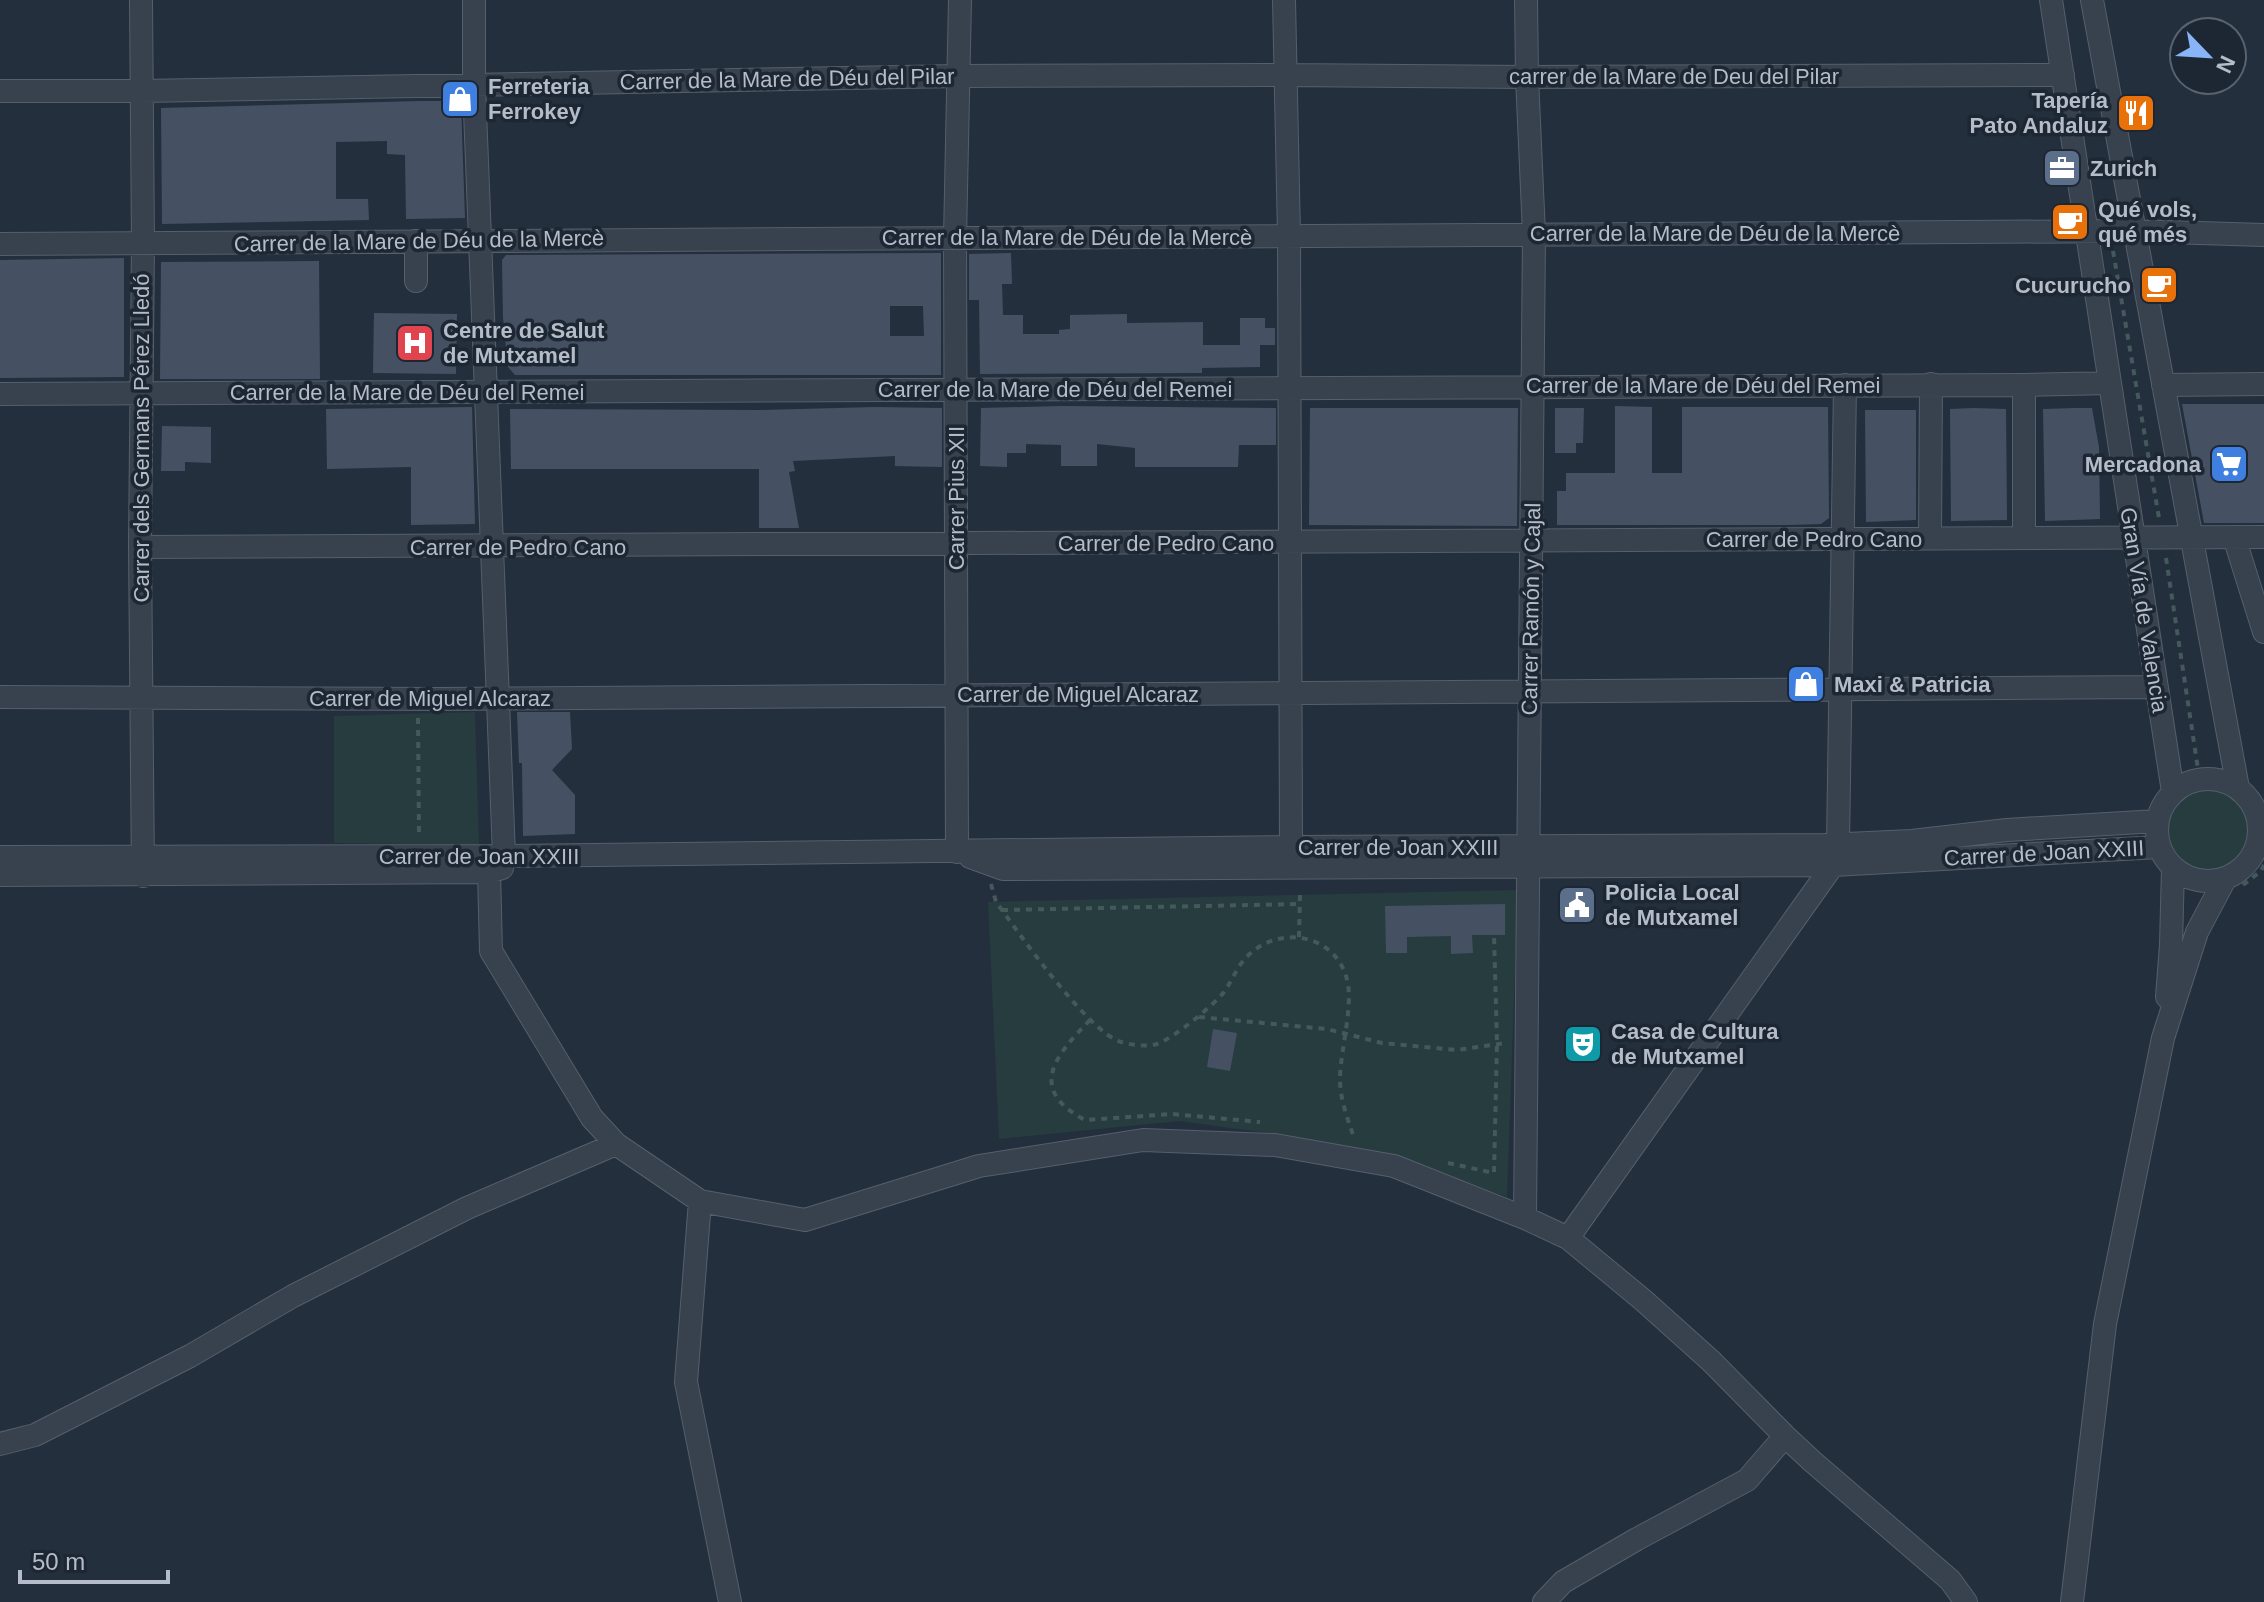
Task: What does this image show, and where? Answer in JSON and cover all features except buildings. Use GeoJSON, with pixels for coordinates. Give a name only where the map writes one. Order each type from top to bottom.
{"type":"FeatureCollection","features":[{"type":"Feature","properties":{"kind":"street","name":"Carrer dels Germans Pérez Lledó"},"geometry":{"type":"LineString","coordinates":[[141,0],[143,866]]}},
{"type":"Feature","properties":{"kind":"street"},"geometry":{"type":"LineString","coordinates":[[474,0],[474,85],[498,697],[497,864],[491,951],[592,1118],[616,1144],[700,1201],[805,1220],[979,1166],[1143,1140],[1275,1145],[1394,1166],[1568,1238],[1711,1361],[1785,1436],[1950,1580],[1966,1602]]}},
{"type":"Feature","properties":{"kind":"street","name":"Carrer Pius XII"},"geometry":{"type":"LineString","coordinates":[[957,852],[955,238],[960,0]]}},
{"type":"Feature","properties":{"kind":"street"},"geometry":{"type":"LineString","coordinates":[[1284,0],[1289,236],[1291,847]]}},
{"type":"Feature","properties":{"kind":"street","name":"Carrer Ramón y Cajal"},"geometry":{"type":"LineString","coordinates":[[1525,1218],[1534,234],[1526,0]]}},
{"type":"Feature","properties":{"kind":"street","name":"Gran Vía de Valencia"},"geometry":{"type":"LineString","coordinates":[[2051,0],[2173,792]]}},
{"type":"Feature","properties":{"kind":"street"},"geometry":{"type":"LineString","coordinates":[[2092,0],[2238,788]]}},
{"type":"Feature","properties":{"kind":"street","name":"Carrer de la Mare de Déu del Pilar"},"geometry":{"type":"LineString","coordinates":[[0,91],[959,76],[1285,75]]}},
{"type":"Feature","properties":{"kind":"street","name":"carrer de la Mare de Deu del Pilar"},"geometry":{"type":"LineString","coordinates":[[1285,75],[2063,75]]}},
{"type":"Feature","properties":{"kind":"street","name":"Carrer de la Mare de Déu de la Mercè"},"geometry":{"type":"LineString","coordinates":[[0,244],[2086,231],[2264,235]]}},
{"type":"Feature","properties":{"kind":"street"},"geometry":{"type":"LineString","coordinates":[[416,241],[416,281]]}},
{"type":"Feature","properties":{"kind":"street","name":"Carrer de la Mare de Déu del Remei"},"geometry":{"type":"LineString","coordinates":[[0,394],[2110,383]]}},
{"type":"Feature","properties":{"kind":"street"},"geometry":{"type":"LineString","coordinates":[[1930,538],[1931,384]]}},
{"type":"Feature","properties":{"kind":"street"},"geometry":{"type":"LineString","coordinates":[[2163,385],[2264,384]]}},
{"type":"Feature","properties":{"kind":"street"},"geometry":{"type":"LineString","coordinates":[[1568,1238],[1832,851],[1840,690],[1845,385]]}},
{"type":"Feature","properties":{"kind":"street"},"geometry":{"type":"LineString","coordinates":[[2024,385],[2024,538]]}},
{"type":"Feature","properties":{"kind":"street"},"geometry":{"type":"LineString","coordinates":[[2234,537],[2264,632]]}},
{"type":"Feature","properties":{"kind":"street","name":"Carrer de Pedro Cano"},"geometry":{"type":"LineString","coordinates":[[140,547],[2264,537]]}},
{"type":"Feature","properties":{"kind":"street","name":"Carrer de Miguel Alcaraz"},"geometry":{"type":"LineString","coordinates":[[0,697],[417,699],[2156,687]]}},
{"type":"Feature","properties":{"kind":"street"},"geometry":{"type":"LineString","coordinates":[[2072,1602],[2105,1324],[2163,1038],[2197,932],[2245,866],[2262,851],[2261,819],[2238,788],[2217,779],[2193,780],[2173,792],[2157,821],[2159,847],[2173,868],[2188,878],[2230,886]]}},
{"type":"Feature","properties":{"kind":"street","name":"Carrer de Joan XXIII"},"geometry":{"type":"LineString","coordinates":[[1832,851],[2007,830],[2157,821]]}},
{"type":"Feature","properties":{"kind":"street","name":"Carrer de Joan XXIII"},"geometry":{"type":"LineString","coordinates":[[0,857],[143,866],[497,864],[544,855],[1291,847],[1529,857]]}},
{"type":"Feature","properties":{"kind":"street","name":"Carrer de Joan XXIII"},"geometry":{"type":"LineString","coordinates":[[957,852],[1003,869],[2159,847]]}},
{"type":"Feature","properties":{"kind":"street","name":"Carrer de Joan XXIII"},"geometry":{"type":"LineString","coordinates":[[0,875],[143,866],[419,856],[497,864]]}},
{"type":"Feature","properties":{"kind":"street"},"geometry":{"type":"LineString","coordinates":[[2163,1038],[2171,945],[2173,868]]}},
{"type":"Feature","properties":{"kind":"street"},"geometry":{"type":"LineString","coordinates":[[0,1444],[35,1435],[190,1356],[293,1296],[467,1208],[616,1144]]}},
{"type":"Feature","properties":{"kind":"street"},"geometry":{"type":"LineString","coordinates":[[700,1201],[686,1382],[730,1602]]}},
{"type":"Feature","properties":{"kind":"street"},"geometry":{"type":"LineString","coordinates":[[1544,1602],[1563,1582],[1747,1480],[1785,1436]]}},
{"type":"Feature","properties":{"kind":"path"},"geometry":{"type":"LineString","coordinates":[[2113,251],[2162,532]]}},
{"type":"Feature","properties":{"kind":"path"},"geometry":{"type":"LineString","coordinates":[[2166,557],[2198,769]]}},
{"type":"Feature","properties":{"kind":"path"},"geometry":{"type":"LineString","coordinates":[[417,699],[419,856]]}},
{"type":"Feature","properties":{"kind":"path"},"geometry":{"type":"LineString","coordinates":[[2230,886],[2261,871],[2262,851]]}},
{"type":"Feature","properties":{"kind":"path"},"geometry":{"type":"LineString","coordinates":[[1299,937],[1300,894]]}},
{"type":"Feature","properties":{"kind":"path"},"geometry":{"type":"LineString","coordinates":[[1300,904],[1002,910],[1090,1020],[1117,1041],[1137,1046],[1158,1044],[1197,1017],[1221,996],[1237,967],[1255,949],[1273,941],[1299,937],[1323,945],[1336,957],[1347,977],[1340,1094],[1355,1140],[1343,1137]]}},
{"type":"Feature","properties":{"kind":"path"},"geometry":{"type":"LineString","coordinates":[[1435,1160],[1494,1173],[1497,1043],[1494,935]]}},
{"type":"Feature","properties":{"kind":"path"},"geometry":{"type":"LineString","coordinates":[[1197,1017],[1345,1032],[1382,1043],[1457,1050],[1497,1043]]}},
{"type":"Feature","properties":{"kind":"path"},"geometry":{"type":"LineString","coordinates":[[1090,1020],[1057,1059],[1051,1083],[1056,1099],[1075,1115],[1085,1120],[1172,1114],[1261,1122]]}},
{"type":"Feature","properties":{"kind":"green space"},"geometry":{"type":"Polygon","coordinates":[[[475,712],[479,845],[334,843],[334,716],[475,712]]]}},
{"type":"Feature","properties":{"kind":"green space"},"geometry":{"type":"Polygon","coordinates":[[[2209,789],[2225,793],[2238,801],[2246,814],[2250,830],[2246,846],[2238,859],[2225,867],[2209,871],[2193,867],[2180,859],[2172,846],[2168,830],[2172,814],[2180,801],[2193,793],[2209,789]]]}},
{"type":"Feature","properties":{"kind":"green space"},"geometry":{"type":"Polygon","coordinates":[[[1518,890],[1507,1197],[1408,1162],[1316,1140],[1180,1121],[999,1139],[988,902],[1518,890]]]}},
{"type":"Feature","properties":{"kind":"place","name":"Ferreteria Ferrokey"},"geometry":{"type":"Point","coordinates":[460,99]}},
{"type":"Feature","properties":{"kind":"place","name":"Tapería Pato Andaluz"},"geometry":{"type":"Point","coordinates":[2136,113]}},
{"type":"Feature","properties":{"kind":"place","name":"Zurich"},"geometry":{"type":"Point","coordinates":[2062,168]}},
{"type":"Feature","properties":{"kind":"place","name":"Qué vols, qué més"},"geometry":{"type":"Point","coordinates":[2070,222]}},
{"type":"Feature","properties":{"kind":"place","name":"Cucurucho"},"geometry":{"type":"Point","coordinates":[2159,285]}},
{"type":"Feature","properties":{"kind":"place","name":"Centre de Salut de Mutxamel"},"geometry":{"type":"Point","coordinates":[415,343]}},
{"type":"Feature","properties":{"kind":"place","name":"Mercadona"},"geometry":{"type":"Point","coordinates":[2229,464]}},
{"type":"Feature","properties":{"kind":"place","name":"Maxi & Patricia"},"geometry":{"type":"Point","coordinates":[1806,684]}},
{"type":"Feature","properties":{"kind":"place","name":"Policia Local de Mutxamel"},"geometry":{"type":"Point","coordinates":[1577,905]}},
{"type":"Feature","properties":{"kind":"place","name":"Casa de Cultura de Mutxamel"},"geometry":{"type":"Point","coordinates":[1583,1044]}}]}
